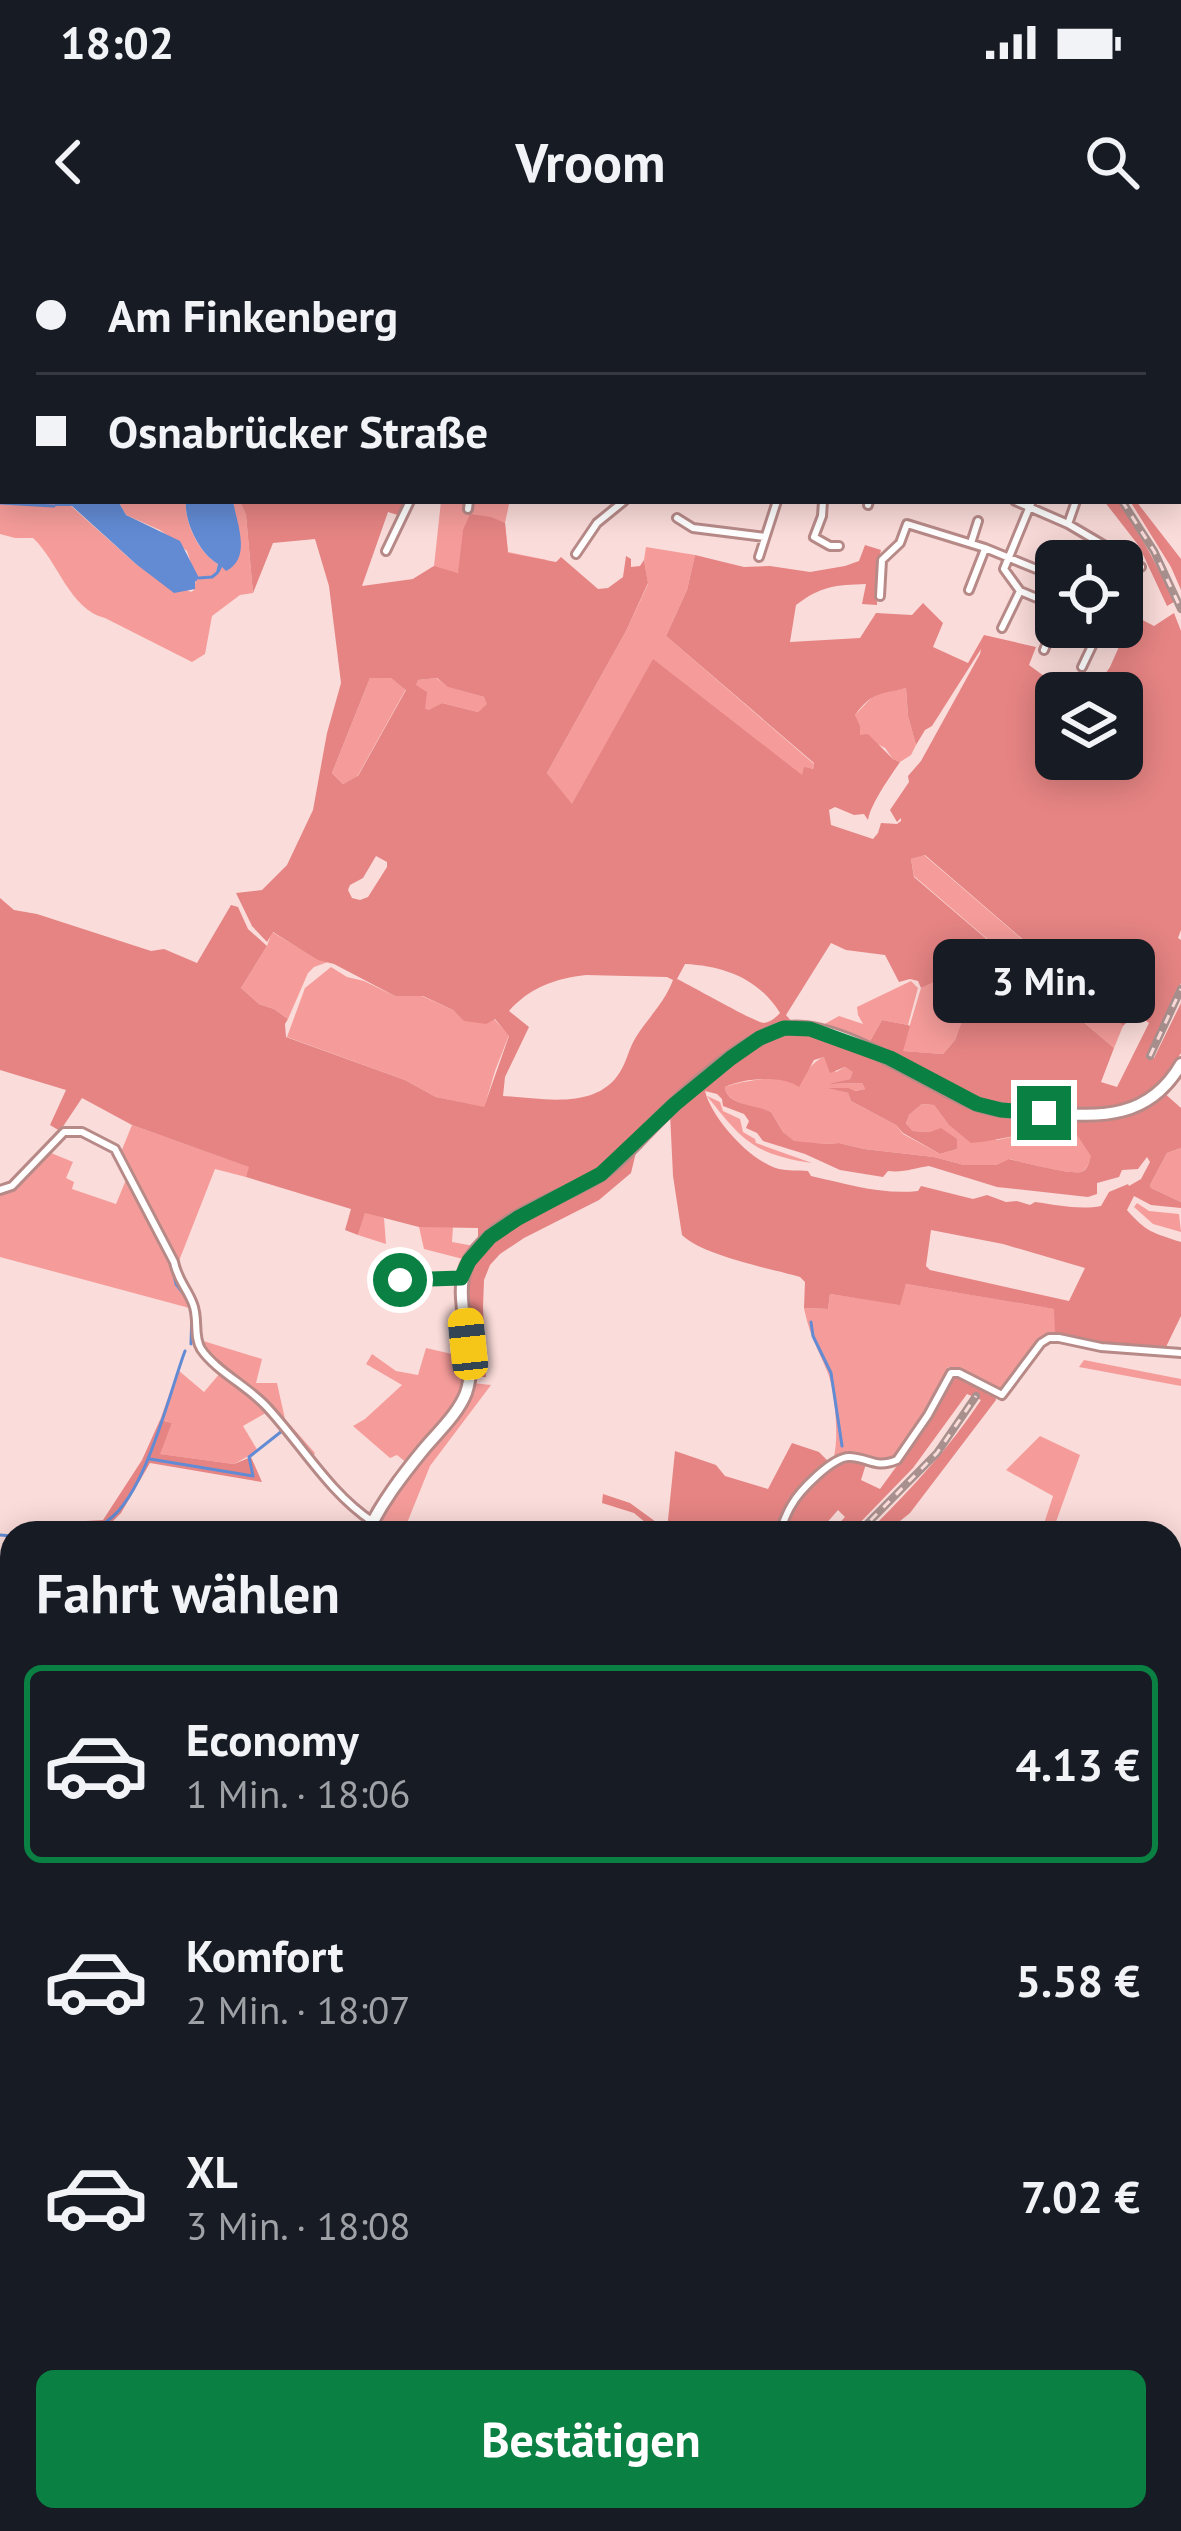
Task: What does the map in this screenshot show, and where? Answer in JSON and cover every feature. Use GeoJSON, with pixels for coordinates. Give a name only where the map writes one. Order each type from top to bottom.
{"type":"FeatureCollection","features":[{"type":"Feature","properties":{"kind":"main road"},"geometry":{"type":"LineString","coordinates":[[374,1521],[395,1484],[468,1390],[461,1278],[469,1261],[490,1237],[518,1218],[601,1174],[675,1104],[760,1038],[784,1028],[807,1028],[890,1058],[964,1098],[1001,1110],[1112,1114],[1142,1104],[1179,1073]]}},
{"type":"Feature","properties":{"kind":"street"},"geometry":{"type":"LineString","coordinates":[[386,551],[409,504]]}},
{"type":"Feature","properties":{"kind":"street"},"geometry":{"type":"LineString","coordinates":[[576,554],[597,523],[620,504]]}},
{"type":"Feature","properties":{"kind":"street"},"geometry":{"type":"LineString","coordinates":[[759,557],[776,504]]}},
{"type":"Feature","properties":{"kind":"street"},"geometry":{"type":"LineString","coordinates":[[823,504],[814,538],[838,546]]}},
{"type":"Feature","properties":{"kind":"street"},"geometry":{"type":"LineString","coordinates":[[1035,597],[1020,591],[1004,569],[1031,504],[1095,540]]}},
{"type":"Feature","properties":{"kind":"street"},"geometry":{"type":"LineString","coordinates":[[1068,524],[1075,504]]}},
{"type":"Feature","properties":{"kind":"street"},"geometry":{"type":"LineString","coordinates":[[677,518],[693,528],[766,537]]}},
{"type":"Feature","properties":{"kind":"street"},"geometry":{"type":"LineString","coordinates":[[971,543],[978,521]]}},
{"type":"Feature","properties":{"kind":"street"},"geometry":{"type":"LineString","coordinates":[[880,596],[883,560],[900,543],[907,524],[1035,568]]}},
{"type":"Feature","properties":{"kind":"street"},"geometry":{"type":"LineString","coordinates":[[969,590],[985,548]]}},
{"type":"Feature","properties":{"kind":"street"},"geometry":{"type":"LineString","coordinates":[[1002,628],[1020,591]]}},
{"type":"Feature","properties":{"kind":"street"},"geometry":{"type":"LineString","coordinates":[[1082,667],[1091,648]]}},
{"type":"Feature","properties":{"kind":"street"},"geometry":{"type":"LineString","coordinates":[[0,1190],[12,1186],[64,1132],[82,1132],[115,1150],[192,1300],[199,1346],[267,1406],[364,1521]]}},
{"type":"Feature","properties":{"kind":"street"},"geometry":{"type":"LineString","coordinates":[[400,1280],[461,1278]]}},
{"type":"Feature","properties":{"kind":"street"},"geometry":{"type":"LineString","coordinates":[[784,1521],[794,1500],[840,1459],[853,1457],[877,1465],[897,1460],[951,1373],[959,1372],[1002,1395],[1048,1338],[1181,1353]]}},
{"type":"Feature","properties":{"kind":"shaded area"},"geometry":{"type":"Polygon","coordinates":[[[0,504],[71,506],[136,564],[191,592],[196,579],[187,551],[160,530],[126,515],[120,504],[186,504],[190,527],[199,545],[218,564],[216,572],[222,567],[233,504],[241,504],[253,593],[240,595],[212,616],[205,654],[192,662],[82,605],[33,538],[0,534],[0,504]]]}},
{"type":"Feature","properties":{"kind":"shaded area"},"geometry":{"type":"Polygon","coordinates":[[[241,504],[407,504],[401,516],[388,512],[362,586],[413,579],[434,566],[458,573],[463,530],[470,514],[505,523],[508,553],[556,562],[561,557],[598,589],[623,577],[626,556],[631,567],[644,560],[648,583],[547,773],[572,804],[653,659],[802,775],[804,767],[813,769],[814,763],[666,636],[687,590],[695,555],[744,567],[810,572],[859,561],[865,545],[881,550],[877,605],[862,604],[866,584],[821,590],[796,605],[790,642],[860,638],[876,613],[912,615],[923,603],[943,623],[933,647],[968,663],[984,635],[1035,647],[1029,665],[1038,672],[1035,780],[1143,780],[1143,672],[1107,672],[1118,648],[1143,648],[1143,620],[1154,626],[1174,613],[1181,631],[1181,983],[1148,1055],[1154,1058],[1181,1003],[1181,1053],[1158,1087],[1141,1101],[1121,1108],[1090,1112],[994,1104],[821,1026],[869,1043],[882,1020],[908,1025],[903,1051],[943,1054],[979,991],[965,982],[934,982],[921,988],[918,981],[899,982],[885,955],[831,943],[786,1015],[793,1023],[747,1041],[638,1144],[631,1173],[599,1200],[524,1238],[490,1265],[483,1307],[486,1377],[472,1377],[465,1290],[478,1228],[419,1227],[365,1213],[358,1235],[345,1230],[351,1209],[246,1177],[249,1167],[132,1125],[82,1098],[60,1131],[50,1125],[66,1090],[0,1070],[0,898],[14,910],[151,951],[164,949],[197,963],[231,905],[238,907],[248,929],[267,946],[241,988],[288,1019],[286,1037],[405,1080],[436,1097],[484,1107],[509,1036],[495,1019],[486,1024],[464,1021],[453,1010],[423,996],[395,996],[318,960],[273,932],[267,942],[252,926],[236,893],[262,890],[287,865],[313,810],[341,683],[329,586],[315,539],[273,543],[253,593],[241,504]],[[981,649],[916,745],[906,688],[877,695],[855,715],[860,735],[868,734],[900,762],[868,820],[864,814],[835,807],[829,810],[831,825],[873,839],[881,823],[901,821],[890,810],[981,649]],[[370,678],[332,773],[343,784],[358,776],[406,690],[391,678],[370,678]],[[437,678],[418,680],[416,685],[427,692],[425,709],[442,703],[478,712],[487,704],[484,697],[448,687],[437,678]],[[925,855],[911,859],[914,877],[1114,1048],[1101,1082],[1117,1087],[1149,1023],[1130,1019],[1123,1026],[925,855]],[[376,856],[363,878],[350,885],[352,898],[368,897],[387,867],[376,856]],[[685,964],[677,979],[758,1021],[769,1022],[780,1013],[751,983],[727,971],[685,964]],[[586,975],[534,990],[509,1011],[529,1027],[505,1077],[503,1096],[567,1099],[610,1084],[661,1003],[673,980],[586,975]]]}},
{"type":"Feature","properties":{"kind":"shaded area"},"geometry":{"type":"Polygon","coordinates":[[[441,504],[509,504],[505,523],[508,552],[547,560],[413,579],[434,566],[441,504]]]}},
{"type":"Feature","properties":{"kind":"shaded area"},"geometry":{"type":"Polygon","coordinates":[[[1106,504],[1120,504],[1142,540],[1134,540],[1106,504]]]}},
{"type":"Feature","properties":{"kind":"shaded area"},"geometry":{"type":"Polygon","coordinates":[[[1132,504],[1138,504],[1181,559],[1181,590],[1132,504]]]}},
{"type":"Feature","properties":{"kind":"shaded area"},"geometry":{"type":"Polygon","coordinates":[[[1143,542],[1174,602],[1167,606],[1143,555],[1143,542]]]}},
{"type":"Feature","properties":{"kind":"shaded area"},"geometry":{"type":"Polygon","coordinates":[[[646,547],[695,555],[687,590],[666,636],[814,764],[812,770],[803,776],[572,805],[547,773],[648,584],[646,547]]]}},
{"type":"Feature","properties":{"kind":"shaded area"},"geometry":{"type":"Polygon","coordinates":[[[370,678],[391,678],[406,689],[357,777],[343,784],[332,773],[370,678]]]}},
{"type":"Feature","properties":{"kind":"shaded area"},"geometry":{"type":"Polygon","coordinates":[[[436,678],[484,697],[488,704],[478,712],[442,703],[424,709],[415,685],[418,680],[436,678]]]}},
{"type":"Feature","properties":{"kind":"shaded area"},"geometry":{"type":"Polygon","coordinates":[[[906,688],[916,745],[900,762],[860,735],[855,715],[875,694],[906,688]]]}},
{"type":"Feature","properties":{"kind":"shaded area"},"geometry":{"type":"Polygon","coordinates":[[[924,855],[1123,1026],[1114,1048],[914,876],[911,859],[924,855]]]}},
{"type":"Feature","properties":{"kind":"shaded area"},"geometry":{"type":"Polygon","coordinates":[[[272,932],[328,962],[308,973],[288,1019],[241,988],[272,932]]]}},
{"type":"Feature","properties":{"kind":"shaded area"},"geometry":{"type":"Polygon","coordinates":[[[331,967],[395,996],[422,996],[465,1021],[494,1019],[509,1035],[484,1108],[436,1097],[405,1080],[287,1037],[305,988],[331,967]]]}},
{"type":"Feature","properties":{"kind":"shaded area"},"geometry":{"type":"Polygon","coordinates":[[[911,981],[918,988],[908,1025],[882,1020],[869,1043],[821,1026],[839,1016],[863,1024],[857,1007],[911,981]]]}},
{"type":"Feature","properties":{"kind":"shaded area"},"geometry":{"type":"Polygon","coordinates":[[[933,982],[967,984],[980,996],[966,1009],[955,1040],[943,1054],[902,1051],[921,988],[933,982]]]}},
{"type":"Feature","properties":{"kind":"shaded area"},"geometry":{"type":"Polygon","coordinates":[[[800,1032],[846,1045],[992,1114],[1108,1118],[1163,1092],[1181,1108],[1181,1148],[1167,1153],[1150,1185],[1181,1202],[1181,1208],[1151,1205],[1134,1196],[1127,1210],[1151,1231],[1181,1242],[1181,1316],[1165,1349],[1106,1345],[1055,1333],[1054,1309],[906,1284],[900,1305],[830,1294],[828,1309],[804,1308],[805,1282],[800,1277],[721,1255],[682,1235],[670,1113],[759,1043],[800,1032]],[[824,1057],[814,1060],[799,1087],[773,1079],[752,1080],[725,1087],[727,1093],[736,1101],[771,1112],[794,1141],[839,1143],[964,1165],[996,1165],[1009,1159],[1076,1172],[1088,1165],[1091,1156],[1075,1132],[1036,1132],[971,1143],[934,1105],[922,1104],[906,1123],[912,1131],[941,1128],[957,1139],[957,1149],[940,1154],[851,1101],[848,1093],[828,1088],[865,1089],[862,1083],[829,1084],[850,1079],[853,1072],[845,1067],[830,1073],[824,1057]],[[705,1091],[734,1138],[768,1165],[878,1190],[918,1191],[921,1186],[973,1199],[987,1195],[1030,1205],[1093,1207],[1101,1206],[1109,1192],[1141,1179],[1150,1162],[1147,1157],[1138,1169],[1122,1170],[1119,1177],[1097,1183],[1097,1194],[1088,1197],[997,1187],[929,1166],[888,1171],[883,1177],[840,1170],[763,1141],[746,1128],[749,1121],[744,1114],[723,1106],[717,1094],[705,1091]],[[931,1230],[926,1266],[1069,1301],[1085,1268],[1003,1244],[931,1230]]]}},
{"type":"Feature","properties":{"kind":"shaded area"},"geometry":{"type":"Polygon","coordinates":[[[824,1057],[836,1072],[845,1067],[854,1072],[850,1079],[833,1084],[862,1083],[865,1089],[834,1089],[848,1093],[851,1101],[940,1154],[957,1149],[957,1139],[911,1131],[906,1122],[922,1104],[934,1105],[948,1124],[997,1140],[1052,1128],[1075,1132],[1092,1155],[1085,1169],[1076,1172],[1010,1159],[996,1165],[964,1165],[839,1143],[794,1142],[771,1112],[736,1101],[727,1093],[725,1087],[742,1082],[798,1077],[824,1057]]]}},
{"type":"Feature","properties":{"kind":"shaded area"},"geometry":{"type":"Polygon","coordinates":[[[707,1096],[740,1119],[743,1132],[756,1143],[812,1163],[750,1143],[707,1096]]]}},
{"type":"Feature","properties":{"kind":"shaded area"},"geometry":{"type":"Polygon","coordinates":[[[132,1125],[250,1167],[246,1177],[215,1169],[177,1266],[121,1152],[132,1125]]]}},
{"type":"Feature","properties":{"kind":"shaded area"},"geometry":{"type":"Polygon","coordinates":[[[1181,1148],[1181,1202],[1150,1185],[1167,1153],[1181,1148]]]}},
{"type":"Feature","properties":{"kind":"shaded area"},"geometry":{"type":"Polygon","coordinates":[[[46,1151],[73,1162],[66,1178],[74,1182],[72,1189],[116,1204],[128,1175],[172,1263],[175,1281],[193,1309],[0,1257],[0,1192],[13,1188],[46,1151]]]}},
{"type":"Feature","properties":{"kind":"shaded area"},"geometry":{"type":"Polygon","coordinates":[[[1137,1203],[1149,1211],[1179,1214],[1181,1232],[1153,1224],[1134,1207],[1137,1203]]]}},
{"type":"Feature","properties":{"kind":"shaded area"},"geometry":{"type":"Polygon","coordinates":[[[365,1212],[384,1218],[386,1244],[358,1235],[365,1212]]]}},
{"type":"Feature","properties":{"kind":"shaded area"},"geometry":{"type":"Polygon","coordinates":[[[453,1226],[452,1242],[474,1246],[463,1259],[424,1249],[419,1227],[453,1226]]]}},
{"type":"Feature","properties":{"kind":"shaded area"},"geometry":{"type":"Polygon","coordinates":[[[906,1284],[1055,1309],[1055,1333],[1038,1341],[1001,1392],[948,1367],[921,1422],[892,1457],[834,1456],[832,1389],[804,1308],[828,1309],[830,1294],[899,1304],[906,1284]]]}},
{"type":"Feature","properties":{"kind":"shaded area"},"geometry":{"type":"Polygon","coordinates":[[[200,1340],[262,1359],[256,1383],[277,1383],[285,1419],[315,1453],[312,1459],[275,1412],[213,1358],[200,1340]]]}},
{"type":"Feature","properties":{"kind":"shaded area"},"geometry":{"type":"Polygon","coordinates":[[[426,1348],[465,1357],[466,1380],[463,1394],[408,1464],[397,1455],[390,1458],[353,1426],[402,1385],[366,1364],[372,1354],[396,1371],[418,1375],[426,1348]]]}},
{"type":"Feature","properties":{"kind":"shaded area"},"geometry":{"type":"Polygon","coordinates":[[[1084,1360],[1181,1379],[1181,1386],[1079,1367],[1084,1360]]]}},
{"type":"Feature","properties":{"kind":"shaded area"},"geometry":{"type":"Polygon","coordinates":[[[178,1370],[204,1392],[221,1372],[269,1411],[243,1426],[258,1451],[234,1464],[159,1454],[172,1423],[160,1420],[178,1370]]]}},
{"type":"Feature","properties":{"kind":"shaded area"},"geometry":{"type":"Polygon","coordinates":[[[958,1375],[994,1392],[996,1400],[910,1513],[900,1521],[878,1521],[927,1470],[981,1400],[967,1394],[913,1468],[862,1521],[841,1521],[845,1517],[838,1510],[828,1521],[787,1521],[814,1481],[838,1464],[866,1464],[861,1480],[880,1489],[952,1377],[958,1375]]]}},
{"type":"Feature","properties":{"kind":"shaded area"},"geometry":{"type":"Polygon","coordinates":[[[472,1383],[491,1385],[430,1466],[408,1521],[378,1521],[472,1383]]]}},
{"type":"Feature","properties":{"kind":"shaded area"},"geometry":{"type":"Polygon","coordinates":[[[160,1420],[172,1423],[160,1454],[234,1464],[251,1457],[262,1482],[150,1463],[113,1521],[86,1521],[103,1520],[142,1460],[160,1420]]]}},
{"type":"Feature","properties":{"kind":"shaded area"},"geometry":{"type":"Polygon","coordinates":[[[1040,1436],[1080,1455],[1056,1521],[1045,1521],[1053,1496],[1006,1470],[1040,1436]]]}},
{"type":"Feature","properties":{"kind":"shaded area"},"geometry":{"type":"Polygon","coordinates":[[[792,1443],[819,1452],[829,1462],[791,1496],[779,1521],[668,1521],[675,1451],[716,1465],[725,1476],[768,1489],[792,1443]]]}},
{"type":"Feature","properties":{"kind":"shaded area"},"geometry":{"type":"Polygon","coordinates":[[[603,1494],[630,1503],[655,1521],[602,1503],[603,1494]]]}},
{"type":"Feature","properties":{"kind":"water"},"geometry":{"type":"Polygon","coordinates":[[[120,504],[126,515],[180,541],[199,578],[195,589],[174,593],[72,506],[54,506],[120,504]]]}},
{"type":"Feature","properties":{"kind":"water"},"geometry":{"type":"Polygon","coordinates":[[[186,504],[234,504],[241,549],[234,565],[216,572],[218,564],[199,545],[186,504]]]}},
{"type":"Feature","properties":{"kind":"waterway"},"geometry":{"type":"LineString","coordinates":[[18,504],[54,506]]}},
{"type":"Feature","properties":{"kind":"waterway"},"geometry":{"type":"LineString","coordinates":[[199,578],[217,573]]}},
{"type":"Feature","properties":{"kind":"waterway"},"geometry":{"type":"LineString","coordinates":[[172,1266],[176,1284],[189,1301]]}},
{"type":"Feature","properties":{"kind":"waterway"},"geometry":{"type":"LineString","coordinates":[[191,1344],[192,1311]]}},
{"type":"Feature","properties":{"kind":"waterway"},"geometry":{"type":"LineString","coordinates":[[811,1322],[831,1373],[842,1446]]}},
{"type":"Feature","properties":{"kind":"waterway"},"geometry":{"type":"LineString","coordinates":[[106,1521],[117,1513],[142,1472],[185,1351]]}},
{"type":"Feature","properties":{"kind":"waterway"},"geometry":{"type":"LineString","coordinates":[[150,1459],[253,1476],[249,1457],[282,1431]]}},
{"type":"Feature","properties":{"kind":"railway"},"geometry":{"type":"LineString","coordinates":[[1124,504],[1154,551],[1181,609]]}},
{"type":"Feature","properties":{"kind":"railway"},"geometry":{"type":"LineString","coordinates":[[1150,1056],[1181,989]]}},
{"type":"Feature","properties":{"kind":"railway"},"geometry":{"type":"LineString","coordinates":[[870,1521],[937,1453],[976,1396]]}},
{"type":"Feature","properties":{"kind":"route"},"geometry":{"type":"LineString","coordinates":[[400,1280],[461,1278],[490,1237],[601,1174],[731,1058],[784,1028],[828,1034],[890,1058],[977,1104],[1044,1113]]}}]}
